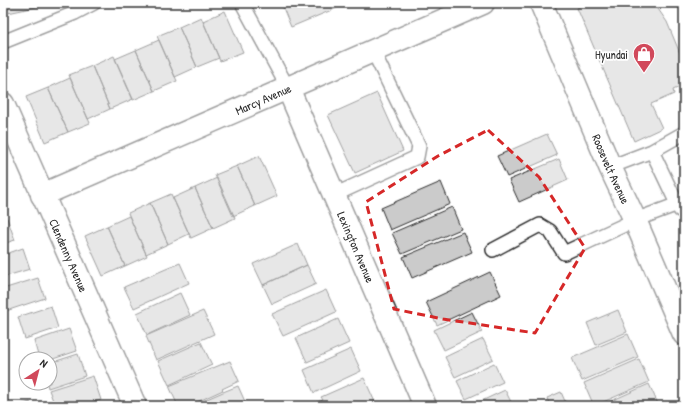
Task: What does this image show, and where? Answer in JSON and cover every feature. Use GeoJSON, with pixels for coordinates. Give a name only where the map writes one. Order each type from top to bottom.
{"type":"FeatureCollection","features":[{"type":"Feature","properties":{"kind":"street","name":"Marcy Avenue"},"geometry":{"type":"LineString","coordinates":[[42,195],[483,3]]}},
{"type":"Feature","properties":{"kind":"street","name":"Roosevelt Avenue"},"geometry":{"type":"LineString","coordinates":[[541,3],[610,167],[635,220],[684,334]]}},
{"type":"Feature","properties":{"kind":"street","name":"Lexington Avenue"},"geometry":{"type":"LineString","coordinates":[[288,88],[425,406]]}},
{"type":"Feature","properties":{"kind":"street","name":"Clendenny Avenue"},"geometry":{"type":"LineString","coordinates":[[3,104],[134,406]]}},
{"type":"Feature","properties":{"kind":"lane"},"geometry":{"type":"LineString","coordinates":[[3,42],[75,14],[94,3]]}},
{"type":"Feature","properties":{"kind":"lane"},"geometry":{"type":"LineString","coordinates":[[242,3],[288,88]]}},
{"type":"Feature","properties":{"kind":"lane"},"geometry":{"type":"LineString","coordinates":[[334,195],[417,157],[419,146],[373,51]]}},
{"type":"Feature","properties":{"kind":"lane"},"geometry":{"type":"LineString","coordinates":[[610,167],[652,151],[684,133]]}},
{"type":"Feature","properties":{"kind":"lane"},"geometry":{"type":"LineString","coordinates":[[493,250],[540,225],[550,231],[564,253],[635,220],[681,208],[652,151]]}},
{"type":"Feature","properties":{"kind":"highlighted area"},"geometry":{"type":"Polygon","coordinates":[[[488,130],[539,177],[585,248],[535,333],[443,319],[394,309],[366,202],[438,156],[488,130]]]}},
{"type":"Feature","properties":{"kind":"building"},"geometry":{"type":"Polygon","coordinates":[[[3,3],[40,3],[41,6],[3,14],[3,3]]]}},
{"type":"Feature","properties":{"kind":"building"},"geometry":{"type":"Polygon","coordinates":[[[281,3],[338,3],[339,7],[291,27],[281,3]]]}},
{"type":"Feature","properties":{"kind":"building","name":"Hyundai"},"geometry":{"type":"Polygon","coordinates":[[[588,3],[654,3],[667,22],[684,63],[684,85],[673,90],[674,94],[651,104],[662,128],[634,141],[577,8],[588,3]]]}},
{"type":"Feature","properties":{"kind":"building"},"geometry":{"type":"Polygon","coordinates":[[[225,11],[243,52],[220,61],[203,21],[225,11]]]}},
{"type":"Feature","properties":{"kind":"building"},"geometry":{"type":"Polygon","coordinates":[[[201,17],[219,58],[197,67],[179,27],[201,17]]]}},
{"type":"Feature","properties":{"kind":"building"},"geometry":{"type":"Polygon","coordinates":[[[179,27],[197,67],[175,77],[157,36],[179,27]]]}},
{"type":"Feature","properties":{"kind":"building"},"geometry":{"type":"Polygon","coordinates":[[[159,40],[177,81],[154,91],[136,50],[159,40]]]}},
{"type":"Feature","properties":{"kind":"building"},"geometry":{"type":"Polygon","coordinates":[[[136,50],[154,91],[133,100],[115,59],[136,50]]]}},
{"type":"Feature","properties":{"kind":"building"},"geometry":{"type":"Polygon","coordinates":[[[114,56],[133,99],[110,109],[92,66],[114,56]]]}},
{"type":"Feature","properties":{"kind":"building"},"geometry":{"type":"Polygon","coordinates":[[[92,66],[110,109],[88,119],[69,75],[92,66]]]}},
{"type":"Feature","properties":{"kind":"building"},"geometry":{"type":"Polygon","coordinates":[[[70,78],[90,123],[68,132],[48,88],[70,78]]]}},
{"type":"Feature","properties":{"kind":"building"},"geometry":{"type":"Polygon","coordinates":[[[48,88],[68,132],[45,142],[26,97],[48,88]]]}},
{"type":"Feature","properties":{"kind":"building"},"geometry":{"type":"Polygon","coordinates":[[[377,93],[403,151],[355,173],[328,115],[377,93]]]}},
{"type":"Feature","properties":{"kind":"building"},"geometry":{"type":"Polygon","coordinates":[[[547,134],[557,155],[507,177],[497,156],[547,134]]]}},
{"type":"Feature","properties":{"kind":"building"},"geometry":{"type":"Polygon","coordinates":[[[259,156],[277,196],[255,206],[237,166],[259,156]]]}},
{"type":"Feature","properties":{"kind":"building"},"geometry":{"type":"Polygon","coordinates":[[[559,159],[568,180],[519,202],[509,180],[559,159]]]}},
{"type":"Feature","properties":{"kind":"building"},"geometry":{"type":"Polygon","coordinates":[[[237,166],[255,206],[233,216],[215,175],[237,166]]]}},
{"type":"Feature","properties":{"kind":"building"},"geometry":{"type":"Polygon","coordinates":[[[217,178],[235,218],[213,228],[195,188],[217,178]]]}},
{"type":"Feature","properties":{"kind":"building"},"geometry":{"type":"Polygon","coordinates":[[[441,182],[450,204],[390,230],[381,208],[441,182]]]}},
{"type":"Feature","properties":{"kind":"building"},"geometry":{"type":"Polygon","coordinates":[[[195,188],[213,228],[191,238],[173,198],[195,188]]]}},
{"type":"Feature","properties":{"kind":"building"},"geometry":{"type":"Polygon","coordinates":[[[171,194],[189,234],[168,244],[150,203],[171,194]]]}},
{"type":"Feature","properties":{"kind":"building"},"geometry":{"type":"Polygon","coordinates":[[[150,203],[168,244],[146,254],[128,213],[150,203]]]}},
{"type":"Feature","properties":{"kind":"building"},"geometry":{"type":"Polygon","coordinates":[[[452,207],[461,229],[402,254],[392,233],[452,207]]]}},
{"type":"Feature","properties":{"kind":"building"},"geometry":{"type":"Polygon","coordinates":[[[129,216],[147,256],[125,266],[107,226],[129,216]]]}},
{"type":"Feature","properties":{"kind":"building"},"geometry":{"type":"Polygon","coordinates":[[[7,218],[15,240],[3,244],[3,219],[7,218]]]}},
{"type":"Feature","properties":{"kind":"building"},"geometry":{"type":"Polygon","coordinates":[[[107,226],[125,266],[103,276],[85,236],[107,226]]]}},
{"type":"Feature","properties":{"kind":"building"},"geometry":{"type":"Polygon","coordinates":[[[463,232],[472,252],[412,278],[403,257],[463,232]]]}},
{"type":"Feature","properties":{"kind":"building"},"geometry":{"type":"Polygon","coordinates":[[[298,244],[307,265],[263,285],[253,264],[298,244]]]}},
{"type":"Feature","properties":{"kind":"building"},"geometry":{"type":"Polygon","coordinates":[[[23,248],[30,269],[3,277],[3,255],[23,248]]]}},
{"type":"Feature","properties":{"kind":"building"},"geometry":{"type":"Polygon","coordinates":[[[180,263],[189,283],[134,308],[124,287],[180,263]]]}},
{"type":"Feature","properties":{"kind":"building"},"geometry":{"type":"Polygon","coordinates":[[[307,265],[316,284],[272,304],[263,285],[307,265]]]}},
{"type":"Feature","properties":{"kind":"building"},"geometry":{"type":"Polygon","coordinates":[[[490,272],[501,295],[437,325],[426,302],[490,272]]]}},
{"type":"Feature","properties":{"kind":"building"},"geometry":{"type":"Polygon","coordinates":[[[38,278],[45,298],[3,312],[3,289],[38,278]]]}},
{"type":"Feature","properties":{"kind":"building"},"geometry":{"type":"Polygon","coordinates":[[[326,290],[336,312],[283,336],[272,314],[326,290]]]}},
{"type":"Feature","properties":{"kind":"building"},"geometry":{"type":"Polygon","coordinates":[[[180,293],[190,315],[147,335],[137,313],[180,293]]]}},
{"type":"Feature","properties":{"kind":"building"},"geometry":{"type":"Polygon","coordinates":[[[51,306],[58,328],[25,339],[18,317],[51,306]]]}},
{"type":"Feature","properties":{"kind":"building"},"geometry":{"type":"Polygon","coordinates":[[[618,310],[627,332],[596,345],[587,323],[618,310]]]}},
{"type":"Feature","properties":{"kind":"building"},"geometry":{"type":"Polygon","coordinates":[[[203,311],[214,334],[156,360],[146,336],[203,311]]]}},
{"type":"Feature","properties":{"kind":"building"},"geometry":{"type":"Polygon","coordinates":[[[472,312],[482,332],[444,350],[434,330],[472,312]]]}},
{"type":"Feature","properties":{"kind":"building"},"geometry":{"type":"Polygon","coordinates":[[[338,319],[349,343],[307,362],[296,338],[338,319]]]}},
{"type":"Feature","properties":{"kind":"building"},"geometry":{"type":"Polygon","coordinates":[[[69,329],[77,351],[58,357],[58,351],[37,351],[34,341],[69,329]]]}},
{"type":"Feature","properties":{"kind":"building"},"geometry":{"type":"Polygon","coordinates":[[[628,334],[638,357],[582,381],[572,358],[628,334]]]}},
{"type":"Feature","properties":{"kind":"building"},"geometry":{"type":"Polygon","coordinates":[[[483,339],[493,359],[455,377],[445,357],[483,339]]]}},
{"type":"Feature","properties":{"kind":"building"},"geometry":{"type":"Polygon","coordinates":[[[201,342],[212,365],[169,385],[158,361],[201,342]]]}},
{"type":"Feature","properties":{"kind":"building"},"geometry":{"type":"Polygon","coordinates":[[[351,349],[361,371],[314,393],[304,370],[351,349]]]}},
{"type":"Feature","properties":{"kind":"building"},"geometry":{"type":"Polygon","coordinates":[[[78,354],[85,376],[58,385],[58,360],[78,354]]]}},
{"type":"Feature","properties":{"kind":"building"},"geometry":{"type":"Polygon","coordinates":[[[639,359],[649,382],[594,406],[584,383],[639,359]]]}},
{"type":"Feature","properties":{"kind":"building"},"geometry":{"type":"Polygon","coordinates":[[[230,361],[239,381],[188,406],[178,406],[169,386],[230,361]]]}},
{"type":"Feature","properties":{"kind":"building"},"geometry":{"type":"Polygon","coordinates":[[[494,363],[503,382],[466,399],[457,381],[494,363]]]}},
{"type":"Feature","properties":{"kind":"building"},"geometry":{"type":"Polygon","coordinates":[[[93,376],[101,400],[80,406],[55,406],[49,391],[58,391],[58,387],[93,376]]]}},
{"type":"Feature","properties":{"kind":"building"},"geometry":{"type":"Polygon","coordinates":[[[364,378],[375,402],[366,406],[315,406],[314,403],[323,400],[321,397],[364,378]]]}},
{"type":"Feature","properties":{"kind":"building"},"geometry":{"type":"Polygon","coordinates":[[[649,384],[659,406],[600,406],[649,384]]]}},
{"type":"Feature","properties":{"kind":"building"},"geometry":{"type":"Polygon","coordinates":[[[238,386],[247,406],[191,406],[223,392],[238,386]]]}},
{"type":"Feature","properties":{"kind":"building"},"geometry":{"type":"Polygon","coordinates":[[[505,390],[513,406],[471,406],[505,390]]]}},
{"type":"Feature","properties":{"kind":"building"},"geometry":{"type":"Polygon","coordinates":[[[561,392],[567,406],[550,406],[547,398],[561,392]]]}},
{"type":"Feature","properties":{"kind":"building"},"geometry":{"type":"Polygon","coordinates":[[[30,402],[31,406],[17,406],[30,402]]]}},
{"type":"Feature","properties":{"kind":"place","name":"Hyundai"},"geometry":{"type":"Point","coordinates":[644,74]}}]}
